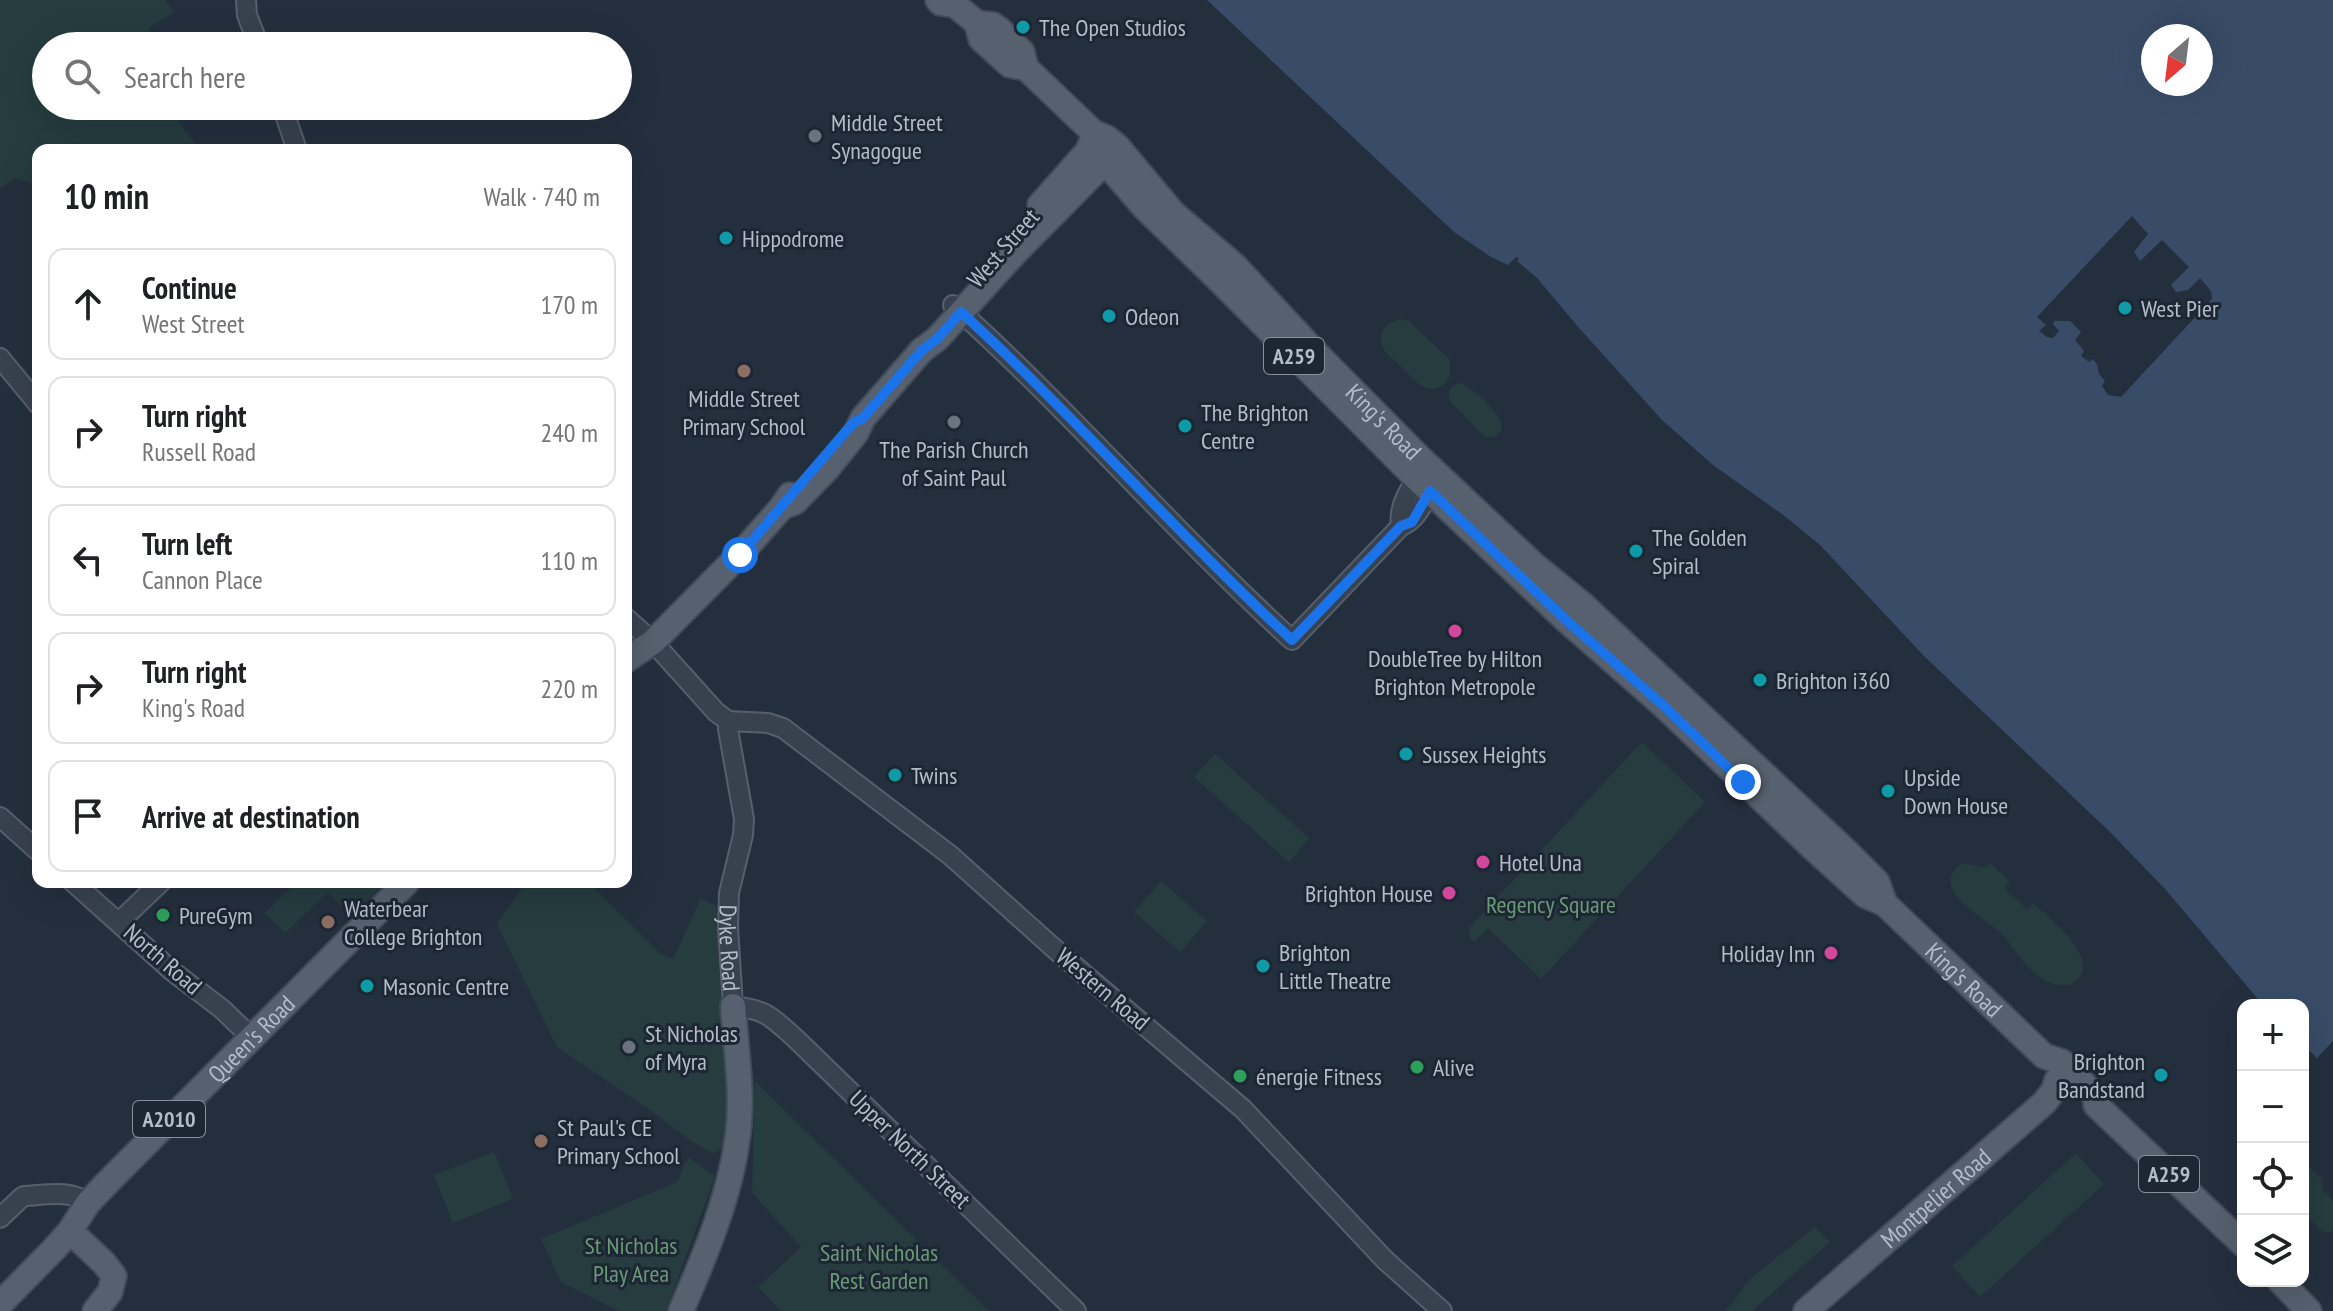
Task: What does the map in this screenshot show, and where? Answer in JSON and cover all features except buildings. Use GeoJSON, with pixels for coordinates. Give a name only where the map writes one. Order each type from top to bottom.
{"type":"FeatureCollection","features":[{"type":"Feature","properties":{"kind":"main road","name":"King's Road"},"geometry":{"type":"LineString","coordinates":[[949,2],[977,23],[981,39],[1010,65],[1026,68],[1094,134],[1107,138],[1117,146],[1173,213],[1235,266],[1429,479],[1566,620],[1664,706],[1865,895],[1885,904],[2044,1056],[2067,1066],[2095,1096],[2096,1105],[2237,1238]]}},
{"type":"Feature","properties":{"kind":"main road"},"geometry":{"type":"LineString","coordinates":[[1062,192],[1105,162],[1094,134]]}},
{"type":"Feature","properties":{"kind":"main road"},"geometry":{"type":"LineString","coordinates":[[1062,192],[1064,176],[1087,152],[1094,134]]}},
{"type":"Feature","properties":{"kind":"main road","name":"King's Road"},"geometry":{"type":"LineString","coordinates":[[1105,162],[1145,208],[1429,479]]}},
{"type":"Feature","properties":{"kind":"main road","name":"West Street"},"geometry":{"type":"LineString","coordinates":[[653,642],[752,543],[782,507],[795,502],[827,469],[856,433],[863,418],[922,350],[937,339],[957,309],[1062,192]]}},
{"type":"Feature","properties":{"kind":"main road"},"geometry":{"type":"LineString","coordinates":[[632,656],[653,642]]}},
{"type":"Feature","properties":{"kind":"main road","name":"Queen's Road"},"geometry":{"type":"LineString","coordinates":[[0,1304],[70,1231],[88,1203],[401,888]]}},
{"type":"Feature","properties":{"kind":"main road","name":"Dyke Road"},"geometry":{"type":"LineString","coordinates":[[681,1311],[708,1247],[738,1140],[733,1006]]}},
{"type":"Feature","properties":{"kind":"main road","name":"King's Road"},"geometry":{"type":"LineString","coordinates":[[2044,1056],[2051,1075],[2085,1106],[2096,1105]]}},
{"type":"Feature","properties":{"kind":"main road","name":"Montpelier Road"},"geometry":{"type":"LineString","coordinates":[[1806,1311],[2045,1102],[2057,1080]]}},
{"type":"Feature","properties":{"kind":"main road"},"geometry":{"type":"LineString","coordinates":[[70,1231],[104,1263],[114,1279],[110,1292],[95,1311]]}},
{"type":"Feature","properties":{"kind":"main road"},"geometry":{"type":"LineString","coordinates":[[2286,1287],[2309,1311]]}},
{"type":"Feature","properties":{"kind":"street"},"geometry":{"type":"LineString","coordinates":[[246,0],[247,15],[254,32]]}},
{"type":"Feature","properties":{"kind":"street"},"geometry":{"type":"LineString","coordinates":[[287,120],[295,144]]}},
{"type":"Feature","properties":{"kind":"street"},"geometry":{"type":"LineString","coordinates":[[957,309],[1292,640],[1401,526],[1412,522],[1429,479]]}},
{"type":"Feature","properties":{"kind":"street"},"geometry":{"type":"LineString","coordinates":[[0,358],[32,397]]}},
{"type":"Feature","properties":{"kind":"street"},"geometry":{"type":"LineString","coordinates":[[632,623],[728,721]]}},
{"type":"Feature","properties":{"kind":"street","name":"Dyke Road"},"geometry":{"type":"LineString","coordinates":[[728,721],[744,819],[729,893],[733,1006]]}},
{"type":"Feature","properties":{"kind":"street","name":"Western Road"},"geometry":{"type":"LineString","coordinates":[[728,721],[768,723],[783,728],[950,855],[1057,951],[1243,1109],[1385,1260],[1442,1311]]}},
{"type":"Feature","properties":{"kind":"street"},"geometry":{"type":"LineString","coordinates":[[0,817],[32,846]]}},
{"type":"Feature","properties":{"kind":"street","name":"North Road"},"geometry":{"type":"LineString","coordinates":[[80,888],[251,1037]]}},
{"type":"Feature","properties":{"kind":"street"},"geometry":{"type":"LineString","coordinates":[[119,922],[155,888]]}},
{"type":"Feature","properties":{"kind":"street","name":"Upper North Street"},"geometry":{"type":"LineString","coordinates":[[733,1006],[765,1012],[776,1021],[1076,1311]]}},
{"type":"Feature","properties":{"kind":"street"},"geometry":{"type":"LineString","coordinates":[[0,1218],[24,1196],[78,1195],[88,1203]]}},
{"type":"Feature","properties":{"kind":"green space"},"geometry":{"type":"Polygon","coordinates":[[[0,0],[165,0],[174,12],[149,28],[150,32],[32,32],[32,120],[178,120],[196,144],[32,144],[32,185],[15,178],[0,188],[0,0]]]}},
{"type":"Feature","properties":{"kind":"green space"},"geometry":{"type":"Polygon","coordinates":[[[1401,319],[1409,321],[1450,360],[1450,376],[1440,387],[1430,389],[1420,384],[1385,350],[1381,342],[1382,332],[1392,322],[1401,319]]]}},
{"type":"Feature","properties":{"kind":"green space"},"geometry":{"type":"Polygon","coordinates":[[[1461,383],[1497,415],[1502,427],[1497,435],[1483,435],[1450,401],[1450,389],[1461,383]]]}},
{"type":"Feature","properties":{"kind":"green space","name":"Regency Square"},"geometry":{"type":"Polygon","coordinates":[[[1642,742],[1705,802],[1541,979],[1488,928],[1474,942],[1470,938],[1469,928],[1642,742]]]}},
{"type":"Feature","properties":{"kind":"green space"},"geometry":{"type":"Polygon","coordinates":[[[1215,754],[1309,838],[1289,862],[1194,777],[1215,754]]]}},
{"type":"Feature","properties":{"kind":"green space"},"geometry":{"type":"Polygon","coordinates":[[[1963,863],[1985,868],[1990,863],[2010,882],[2004,888],[2027,909],[2033,903],[2061,928],[2083,962],[2082,973],[2075,982],[2057,985],[2043,979],[2024,962],[2003,935],[1962,903],[1951,883],[1953,873],[1963,863]]]}},
{"type":"Feature","properties":{"kind":"green space"},"geometry":{"type":"Polygon","coordinates":[[[1161,881],[1207,921],[1180,952],[1134,912],[1161,881]]]}},
{"type":"Feature","properties":{"kind":"green space"},"geometry":{"type":"Polygon","coordinates":[[[290,888],[379,888],[351,917],[328,892],[285,933],[265,913],[290,888]]]}},
{"type":"Feature","properties":{"kind":"green space"},"geometry":{"type":"Polygon","coordinates":[[[522,888],[594,888],[661,954],[673,959],[701,898],[716,906],[729,1136],[726,1145],[712,1153],[691,1141],[557,1047],[497,924],[522,888]]]}},
{"type":"Feature","properties":{"kind":"green space","name":"Saint Nicholas Rest Garden"},"geometry":{"type":"Polygon","coordinates":[[[755,1081],[989,1311],[781,1311],[758,1287],[801,1247],[752,1193],[755,1081]]]}},
{"type":"Feature","properties":{"kind":"green space"},"geometry":{"type":"Polygon","coordinates":[[[494,1152],[513,1199],[453,1223],[434,1175],[494,1152]]]}},
{"type":"Feature","properties":{"kind":"green space"},"geometry":{"type":"Polygon","coordinates":[[[2076,1153],[2104,1184],[1980,1297],[1952,1266],[2076,1153]]]}},
{"type":"Feature","properties":{"kind":"green space","name":"St Nicholas Play Area"},"geometry":{"type":"Polygon","coordinates":[[[688,1157],[715,1176],[666,1311],[619,1311],[561,1282],[541,1239],[677,1182],[688,1157]]]}},
{"type":"Feature","properties":{"kind":"green space"},"geometry":{"type":"Polygon","coordinates":[[[2309,1167],[2322,1179],[2324,1191],[2333,1202],[2333,1229],[2323,1232],[2309,1218],[2309,1167]]]}},
{"type":"Feature","properties":{"kind":"green space"},"geometry":{"type":"Polygon","coordinates":[[[1815,1227],[1830,1242],[1752,1311],[1724,1311],[1751,1278],[1815,1227]]]}},
{"type":"Feature","properties":{"kind":"water"},"geometry":{"type":"Polygon","coordinates":[[[1207,0],[2333,0],[2333,1041],[2317,1058],[2309,1051],[2309,999],[2258,999],[2166,890],[2109,831],[1924,656],[1820,545],[1713,465],[1662,420],[1537,278],[1517,261],[1519,258],[1516,257],[1508,265],[1454,232],[1207,0]]]}},
{"type":"Feature","properties":{"kind":"pier","name":"West Pier"},"geometry":{"type":"Polygon","coordinates":[[[2132,216],[2148,234],[2134,252],[2140,261],[2162,240],[2189,267],[2171,285],[2176,292],[2188,290],[2200,278],[2211,291],[2212,299],[2121,397],[2108,395],[2102,386],[2105,381],[2099,374],[2097,364],[2093,359],[2089,362],[2081,356],[2084,351],[2075,340],[2081,332],[2070,321],[2054,321],[2059,331],[2053,338],[2039,331],[2046,325],[2037,317],[2132,216]]]}},
{"type":"Feature","properties":{"kind":"place","name":"The Open Studios"},"geometry":{"type":"Point","coordinates":[1023,27]}},
{"type":"Feature","properties":{"kind":"place","name":"Middle Street Synagogue"},"geometry":{"type":"Point","coordinates":[815,136]}},
{"type":"Feature","properties":{"kind":"place","name":"Hippodrome"},"geometry":{"type":"Point","coordinates":[726,238]}},
{"type":"Feature","properties":{"kind":"place","name":"West Pier"},"geometry":{"type":"Point","coordinates":[2125,308]}},
{"type":"Feature","properties":{"kind":"place","name":"Odeon"},"geometry":{"type":"Point","coordinates":[1109,316]}},
{"type":"Feature","properties":{"kind":"place","name":"Middle Street Primary School"},"geometry":{"type":"Point","coordinates":[744,371]}},
{"type":"Feature","properties":{"kind":"place","name":"The Parish Church of Saint Paul"},"geometry":{"type":"Point","coordinates":[954,422]}},
{"type":"Feature","properties":{"kind":"place","name":"The Brighton Centre"},"geometry":{"type":"Point","coordinates":[1185,426]}},
{"type":"Feature","properties":{"kind":"place","name":"The Golden Spiral"},"geometry":{"type":"Point","coordinates":[1636,551]}},
{"type":"Feature","properties":{"kind":"place","name":"DoubleTree by Hilton Brighton Metropole"},"geometry":{"type":"Point","coordinates":[1455,631]}},
{"type":"Feature","properties":{"kind":"place","name":"Brighton i360"},"geometry":{"type":"Point","coordinates":[1760,680]}},
{"type":"Feature","properties":{"kind":"place","name":"Sussex Heights"},"geometry":{"type":"Point","coordinates":[1406,754]}},
{"type":"Feature","properties":{"kind":"place","name":"Twins"},"geometry":{"type":"Point","coordinates":[895,775]}},
{"type":"Feature","properties":{"kind":"place","name":"Upside Down House"},"geometry":{"type":"Point","coordinates":[1888,791]}},
{"type":"Feature","properties":{"kind":"place","name":"Hotel Una"},"geometry":{"type":"Point","coordinates":[1483,862]}},
{"type":"Feature","properties":{"kind":"place","name":"Brighton House"},"geometry":{"type":"Point","coordinates":[1449,893]}},
{"type":"Feature","properties":{"kind":"place","name":"PureGym"},"geometry":{"type":"Point","coordinates":[163,915]}},
{"type":"Feature","properties":{"kind":"place","name":"Waterbear College Brighton"},"geometry":{"type":"Point","coordinates":[328,922]}},
{"type":"Feature","properties":{"kind":"place","name":"Holiday Inn"},"geometry":{"type":"Point","coordinates":[1831,953]}},
{"type":"Feature","properties":{"kind":"place","name":"Brighton Little Theatre"},"geometry":{"type":"Point","coordinates":[1263,966]}},
{"type":"Feature","properties":{"kind":"place","name":"Masonic Centre"},"geometry":{"type":"Point","coordinates":[367,986]}},
{"type":"Feature","properties":{"kind":"place","name":"St Nicholas of Myra"},"geometry":{"type":"Point","coordinates":[629,1047]}},
{"type":"Feature","properties":{"kind":"place","name":"Alive"},"geometry":{"type":"Point","coordinates":[1417,1067]}},
{"type":"Feature","properties":{"kind":"place","name":"Brighton Bandstand"},"geometry":{"type":"Point","coordinates":[2161,1075]}},
{"type":"Feature","properties":{"kind":"place","name":"énergie Fitness"},"geometry":{"type":"Point","coordinates":[1240,1076]}},
{"type":"Feature","properties":{"kind":"place","name":"St Paul's CE Primary School"},"geometry":{"type":"Point","coordinates":[541,1141]}},
{"type":"Feature","properties":{"kind":"route"},"geometry":{"type":"LineString","coordinates":[[740,555],[853,423],[863,418],[922,350],[937,339],[961,312],[1292,640],[1401,526],[1412,522],[1430,491],[1743,782]]}}]}
